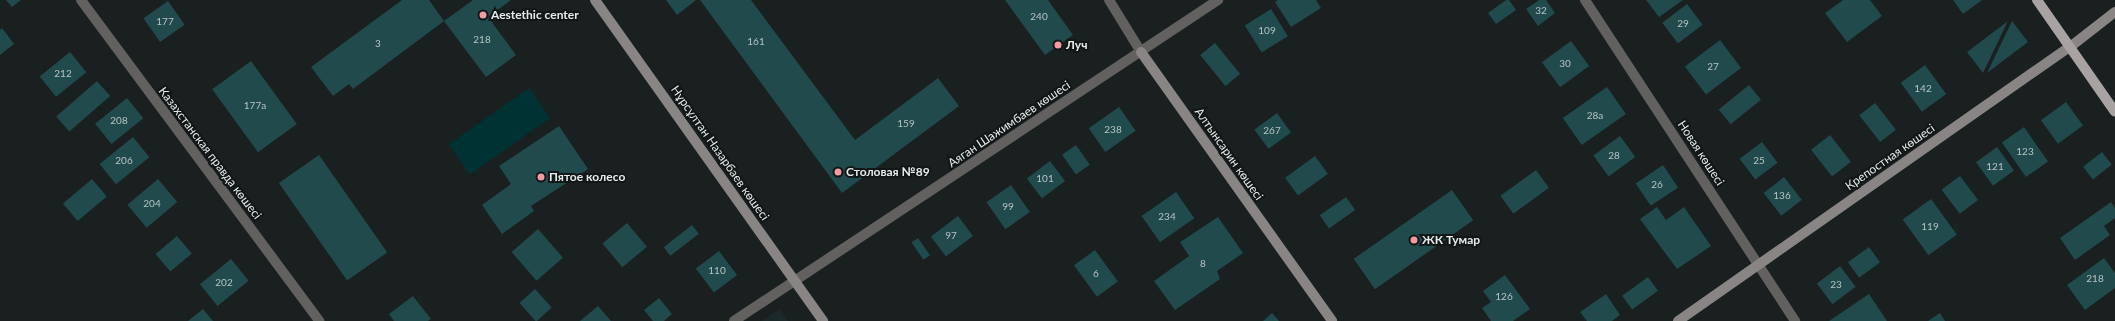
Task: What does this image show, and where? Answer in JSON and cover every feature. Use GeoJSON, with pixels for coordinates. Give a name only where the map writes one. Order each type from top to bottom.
{"type":"FeatureCollection","features":[{"type":"Feature","properties":{"kind":"main road"},"geometry":{"type":"LineString","coordinates":[[2037,0],[2115,112]]}},
{"type":"Feature","properties":{"kind":"street","name":"Казахстанская правда көшесі"},"geometry":{"type":"LineString","coordinates":[[81,0],[319,321]]}},
{"type":"Feature","properties":{"kind":"street","name":"Нұрсұлтан Назарбаев көшесі"},"geometry":{"type":"LineString","coordinates":[[595,0],[823,321]]}},
{"type":"Feature","properties":{"kind":"street","name":"Алтынсарин көшесі"},"geometry":{"type":"LineString","coordinates":[[1108,0],[1141,52],[1332,321]]}},
{"type":"Feature","properties":{"kind":"street","name":"Аяган Шажимбаев көшесі"},"geometry":{"type":"LineString","coordinates":[[734,321],[1218,0]]}},
{"type":"Feature","properties":{"kind":"street","name":"Новая көшесі"},"geometry":{"type":"LineString","coordinates":[[1585,0],[1795,321]]}},
{"type":"Feature","properties":{"kind":"street","name":"Крепостная көшесі"},"geometry":{"type":"LineString","coordinates":[[1678,321],[2070,47],[2115,12]]}},
{"type":"Feature","properties":{"kind":"shaded area"},"geometry":{"type":"Polygon","coordinates":[[[529,88],[550,118],[470,175],[449,144],[529,88]]]}},
{"type":"Feature","properties":{"kind":"shaded area"},"geometry":{"type":"Polygon","coordinates":[[[780,309],[788,321],[762,321],[780,309]]]}},
{"type":"Feature","properties":{"kind":"building"},"geometry":{"type":"Polygon","coordinates":[[[6,0],[21,0],[12,7],[6,0]]]}},
{"type":"Feature","properties":{"kind":"building"},"geometry":{"type":"Polygon","coordinates":[[[402,0],[429,0],[444,21],[353,89],[349,84],[333,96],[311,67],[402,0]]]}},
{"type":"Feature","properties":{"kind":"building"},"geometry":{"type":"Polygon","coordinates":[[[473,0],[511,0],[488,17],[516,55],[486,77],[444,21],[473,0]]]}},
{"type":"Feature","properties":{"kind":"building"},"geometry":{"type":"Polygon","coordinates":[[[666,0],[696,0],[677,15],[666,0]]]}},
{"type":"Feature","properties":{"kind":"building"},"geometry":{"type":"Polygon","coordinates":[[[700,0],[751,0],[855,140],[938,78],[959,106],[842,193],[700,0]]]}},
{"type":"Feature","properties":{"kind":"building"},"geometry":{"type":"Polygon","coordinates":[[[1005,0],[1048,0],[1073,35],[1045,55],[1005,0]]]}},
{"type":"Feature","properties":{"kind":"building"},"geometry":{"type":"Polygon","coordinates":[[[1278,0],[1316,0],[1321,8],[1291,27],[1275,2],[1278,0]]]}},
{"type":"Feature","properties":{"kind":"building"},"geometry":{"type":"Polygon","coordinates":[[[1506,0],[1509,0],[1516,10],[1496,24],[1488,13],[1506,0]]]}},
{"type":"Feature","properties":{"kind":"building"},"geometry":{"type":"Polygon","coordinates":[[[1539,0],[1546,0],[1555,13],[1538,26],[1526,9],[1539,0]]]}},
{"type":"Feature","properties":{"kind":"building"},"geometry":{"type":"Polygon","coordinates":[[[1646,0],[1683,0],[1659,17],[1646,0]]]}},
{"type":"Feature","properties":{"kind":"building"},"geometry":{"type":"Polygon","coordinates":[[[1843,0],[1870,0],[1882,16],[1847,42],[1825,13],[1843,0]]]}},
{"type":"Feature","properties":{"kind":"building"},"geometry":{"type":"Polygon","coordinates":[[[1953,0],[1982,0],[1963,14],[1953,0]]]}},
{"type":"Feature","properties":{"kind":"building"},"geometry":{"type":"Polygon","coordinates":[[[168,1],[185,25],[160,42],[143,18],[168,1]]]}},
{"type":"Feature","properties":{"kind":"building"},"geometry":{"type":"Polygon","coordinates":[[[1687,4],[1703,25],[1678,43],[1662,23],[1687,4]]]}},
{"type":"Feature","properties":{"kind":"building"},"geometry":{"type":"Polygon","coordinates":[[[1271,9],[1288,36],[1262,53],[1245,25],[1271,9]]]}},
{"type":"Feature","properties":{"kind":"building"},"geometry":{"type":"Polygon","coordinates":[[[2008,21],[1983,73],[1967,52],[2008,21]]]}},
{"type":"Feature","properties":{"kind":"building"},"geometry":{"type":"Polygon","coordinates":[[[2012,21],[2028,42],[1987,73],[2012,21]]]}},
{"type":"Feature","properties":{"kind":"building"},"geometry":{"type":"Polygon","coordinates":[[[2,28],[14,44],[0,55],[0,30],[2,28]]]}},
{"type":"Feature","properties":{"kind":"building"},"geometry":{"type":"Polygon","coordinates":[[[1720,40],[1741,68],[1706,94],[1685,66],[1720,40]]]}},
{"type":"Feature","properties":{"kind":"building"},"geometry":{"type":"Polygon","coordinates":[[[1571,41],[1589,66],[1560,87],[1542,62],[1571,41]]]}},
{"type":"Feature","properties":{"kind":"building"},"geometry":{"type":"Polygon","coordinates":[[[1215,43],[1240,74],[1225,86],[1200,55],[1215,43]]]}},
{"type":"Feature","properties":{"kind":"building"},"geometry":{"type":"Polygon","coordinates":[[[70,52],[86,72],[56,97],[40,77],[70,52]]]}},
{"type":"Feature","properties":{"kind":"building"},"geometry":{"type":"Polygon","coordinates":[[[251,61],[297,124],[258,152],[212,89],[251,61]]]}},
{"type":"Feature","properties":{"kind":"building"},"geometry":{"type":"Polygon","coordinates":[[[1925,65],[1946,94],[1922,112],[1901,83],[1925,65]]]}},
{"type":"Feature","properties":{"kind":"building"},"geometry":{"type":"Polygon","coordinates":[[[97,81],[110,96],[69,132],[56,116],[97,81]]]}},
{"type":"Feature","properties":{"kind":"building"},"geometry":{"type":"Polygon","coordinates":[[[1749,85],[1761,100],[1731,124],[1719,110],[1749,85]]]}},
{"type":"Feature","properties":{"kind":"building"},"geometry":{"type":"Polygon","coordinates":[[[1607,87],[1626,114],[1582,145],[1563,118],[1607,87]]]}},
{"type":"Feature","properties":{"kind":"building"},"geometry":{"type":"Polygon","coordinates":[[[127,98],[143,118],[111,144],[95,124],[127,98]]]}},
{"type":"Feature","properties":{"kind":"building"},"geometry":{"type":"Polygon","coordinates":[[[2066,102],[2083,125],[2058,144],[2041,120],[2066,102]]]}},
{"type":"Feature","properties":{"kind":"building"},"geometry":{"type":"Polygon","coordinates":[[[1875,103],[1896,130],[1880,142],[1859,115],[1875,103]]]}},
{"type":"Feature","properties":{"kind":"building"},"geometry":{"type":"Polygon","coordinates":[[[1119,107],[1136,131],[1105,152],[1089,128],[1119,107]]]}},
{"type":"Feature","properties":{"kind":"building"},"geometry":{"type":"Polygon","coordinates":[[[1277,113],[1291,132],[1268,149],[1254,129],[1277,113]]]}},
{"type":"Feature","properties":{"kind":"building","name":"Пятое колесо"},"geometry":{"type":"Polygon","coordinates":[[[559,126],[588,169],[531,206],[534,211],[502,234],[482,205],[511,184],[499,166],[559,126]]]}},
{"type":"Feature","properties":{"kind":"building"},"geometry":{"type":"Polygon","coordinates":[[[2024,127],[2048,161],[2026,177],[2002,142],[2024,127]]]}},
{"type":"Feature","properties":{"kind":"building"},"geometry":{"type":"Polygon","coordinates":[[[1830,135],[1851,162],[1832,177],[1811,150],[1830,135]]]}},
{"type":"Feature","properties":{"kind":"building"},"geometry":{"type":"Polygon","coordinates":[[[1620,136],[1635,157],[1609,176],[1593,155],[1620,136]]]}},
{"type":"Feature","properties":{"kind":"building"},"geometry":{"type":"Polygon","coordinates":[[[133,137],[149,157],[116,184],[100,164],[133,137]]]}},
{"type":"Feature","properties":{"kind":"building"},"geometry":{"type":"Polygon","coordinates":[[[1762,142],[1778,163],[1755,180],[1740,159],[1762,142]]]}},
{"type":"Feature","properties":{"kind":"building"},"geometry":{"type":"Polygon","coordinates":[[[1076,145],[1090,165],[1076,174],[1062,155],[1076,145]]]}},
{"type":"Feature","properties":{"kind":"building"},"geometry":{"type":"Polygon","coordinates":[[[1997,147],[2014,170],[1993,186],[1976,162],[1997,147]]]}},
{"type":"Feature","properties":{"kind":"building"},"geometry":{"type":"Polygon","coordinates":[[[2102,152],[2112,165],[2093,179],[2083,167],[2102,152]]]}},
{"type":"Feature","properties":{"kind":"building"},"geometry":{"type":"Polygon","coordinates":[[[319,155],[387,252],[347,281],[279,183],[319,155]]]}},
{"type":"Feature","properties":{"kind":"building"},"geometry":{"type":"Polygon","coordinates":[[[1315,156],[1328,174],[1298,196],[1285,178],[1315,156]]]}},
{"type":"Feature","properties":{"kind":"building"},"geometry":{"type":"Polygon","coordinates":[[[1050,161],[1065,181],[1042,198],[1027,178],[1050,161]]]}},
{"type":"Feature","properties":{"kind":"building"},"geometry":{"type":"Polygon","coordinates":[[[1663,165],[1678,187],[1651,206],[1636,183],[1663,165]]]}},
{"type":"Feature","properties":{"kind":"building"},"geometry":{"type":"Polygon","coordinates":[[[1536,170],[1549,188],[1513,214],[1500,196],[1536,170]]]}},
{"type":"Feature","properties":{"kind":"building"},"geometry":{"type":"Polygon","coordinates":[[[1960,176],[1978,200],[1960,214],[1942,190],[1960,176]]]}},
{"type":"Feature","properties":{"kind":"building"},"geometry":{"type":"Polygon","coordinates":[[[1784,177],[1802,200],[1781,216],[1764,193],[1784,177]]]}},
{"type":"Feature","properties":{"kind":"building"},"geometry":{"type":"Polygon","coordinates":[[[92,179],[107,197],[78,221],[63,203],[92,179]]]}},
{"type":"Feature","properties":{"kind":"building"},"geometry":{"type":"Polygon","coordinates":[[[158,179],[177,202],[147,228],[127,205],[158,179]]]}},
{"type":"Feature","properties":{"kind":"building"},"geometry":{"type":"Polygon","coordinates":[[[1011,185],[1030,212],[1005,229],[986,202],[1011,185]]]}},
{"type":"Feature","properties":{"kind":"building","name":"ЖК Тумар"},"geometry":{"type":"Polygon","coordinates":[[[1452,190],[1473,220],[1375,289],[1354,259],[1452,190]]]}},
{"type":"Feature","properties":{"kind":"building"},"geometry":{"type":"Polygon","coordinates":[[[1176,192],[1194,218],[1160,242],[1142,216],[1176,192]]]}},
{"type":"Feature","properties":{"kind":"building"},"geometry":{"type":"Polygon","coordinates":[[[1346,197],[1355,210],[1329,228],[1320,215],[1346,197]]]}},
{"type":"Feature","properties":{"kind":"building"},"geometry":{"type":"Polygon","coordinates":[[[1931,199],[1957,235],[1929,255],[1903,220],[1931,199]]]}},
{"type":"Feature","properties":{"kind":"building"},"geometry":{"type":"Polygon","coordinates":[[[2111,202],[2115,208],[2115,218],[2104,226],[2110,235],[2075,260],[2060,238],[2111,202]]]}},
{"type":"Feature","properties":{"kind":"building"},"geometry":{"type":"Polygon","coordinates":[[[1657,207],[1666,220],[1684,207],[1711,246],[1677,269],[1640,219],[1657,207]]]}},
{"type":"Feature","properties":{"kind":"building"},"geometry":{"type":"Polygon","coordinates":[[[958,216],[973,236],[946,256],[931,236],[958,216]]]}},
{"type":"Feature","properties":{"kind":"building"},"geometry":{"type":"Polygon","coordinates":[[[1218,217],[1243,253],[1217,271],[1220,279],[1175,310],[1154,281],[1189,256],[1180,242],[1218,217]]]}},
{"type":"Feature","properties":{"kind":"building"},"geometry":{"type":"Polygon","coordinates":[[[627,223],[647,247],[622,267],[602,244],[627,223]]]}},
{"type":"Feature","properties":{"kind":"building"},"geometry":{"type":"Polygon","coordinates":[[[692,225],[699,234],[670,256],[664,247],[692,225]]]}},
{"type":"Feature","properties":{"kind":"building"},"geometry":{"type":"Polygon","coordinates":[[[538,229],[563,258],[537,281],[512,252],[538,229]]]}},
{"type":"Feature","properties":{"kind":"building"},"geometry":{"type":"Polygon","coordinates":[[[177,236],[192,254],[170,272],[156,254],[177,236]]]}},
{"type":"Feature","properties":{"kind":"building"},"geometry":{"type":"Polygon","coordinates":[[[918,238],[930,255],[923,260],[911,243],[918,238]]]}},
{"type":"Feature","properties":{"kind":"building"},"geometry":{"type":"Polygon","coordinates":[[[1869,247],[1880,262],[1859,278],[1848,262],[1869,247]]]}},
{"type":"Feature","properties":{"kind":"building"},"geometry":{"type":"Polygon","coordinates":[[[1095,250],[1118,282],[1097,297],[1074,265],[1095,250]]]}},
{"type":"Feature","properties":{"kind":"building"},"geometry":{"type":"Polygon","coordinates":[[[719,251],[737,275],[714,292],[696,268],[719,251]]]}},
{"type":"Feature","properties":{"kind":"building"},"geometry":{"type":"Polygon","coordinates":[[[2104,258],[2115,273],[2115,288],[2085,310],[2067,285],[2104,258]]]}},
{"type":"Feature","properties":{"kind":"building"},"geometry":{"type":"Polygon","coordinates":[[[231,259],[249,281],[218,306],[200,284],[231,259]]]}},
{"type":"Feature","properties":{"kind":"building"},"geometry":{"type":"Polygon","coordinates":[[[1840,266],[1856,287],[1832,304],[1817,283],[1840,266]]]}},
{"type":"Feature","properties":{"kind":"building"},"geometry":{"type":"Polygon","coordinates":[[[1505,275],[1530,309],[1513,321],[1491,321],[1482,308],[1491,302],[1483,291],[1505,275]]]}},
{"type":"Feature","properties":{"kind":"building"},"geometry":{"type":"Polygon","coordinates":[[[1648,277],[1658,291],[1632,310],[1622,296],[1648,277]]]}},
{"type":"Feature","properties":{"kind":"building"},"geometry":{"type":"Polygon","coordinates":[[[535,289],[552,308],[536,321],[519,303],[535,289]]]}},
{"type":"Feature","properties":{"kind":"building"},"geometry":{"type":"Polygon","coordinates":[[[1606,294],[1620,315],[1612,321],[1587,321],[1580,312],[1606,294]]]}},
{"type":"Feature","properties":{"kind":"building"},"geometry":{"type":"Polygon","coordinates":[[[1869,294],[1887,321],[1829,321],[1869,294]]]}},
{"type":"Feature","properties":{"kind":"building"},"geometry":{"type":"Polygon","coordinates":[[[413,296],[431,319],[428,321],[394,321],[389,314],[413,296]]]}},
{"type":"Feature","properties":{"kind":"building"},"geometry":{"type":"Polygon","coordinates":[[[659,298],[672,314],[664,321],[653,321],[644,310],[659,298]]]}},
{"type":"Feature","properties":{"kind":"building"},"geometry":{"type":"Polygon","coordinates":[[[598,306],[611,321],[580,321],[598,306]]]}},
{"type":"Feature","properties":{"kind":"building"},"geometry":{"type":"Polygon","coordinates":[[[203,309],[213,321],[188,321],[203,309]]]}},
{"type":"Feature","properties":{"kind":"building"},"geometry":{"type":"Polygon","coordinates":[[[1272,313],[1279,321],[1263,321],[1272,313]]]}},
{"type":"Feature","properties":{"kind":"building"},"geometry":{"type":"Polygon","coordinates":[[[1940,313],[1945,321],[1928,321],[1940,313]]]}},
{"type":"Feature","properties":{"kind":"place","name":"Aestethic center"},"geometry":{"type":"Point","coordinates":[483,15]}},
{"type":"Feature","properties":{"kind":"place","name":"Луч"},"geometry":{"type":"Point","coordinates":[1058,45]}},
{"type":"Feature","properties":{"kind":"place","name":"Столовая №89"},"geometry":{"type":"Point","coordinates":[838,172]}},
{"type":"Feature","properties":{"kind":"place","name":"Пятое колесо"},"geometry":{"type":"Point","coordinates":[541,177]}},
{"type":"Feature","properties":{"kind":"place","name":"ЖК Тумар"},"geometry":{"type":"Point","coordinates":[1414,240]}}]}
